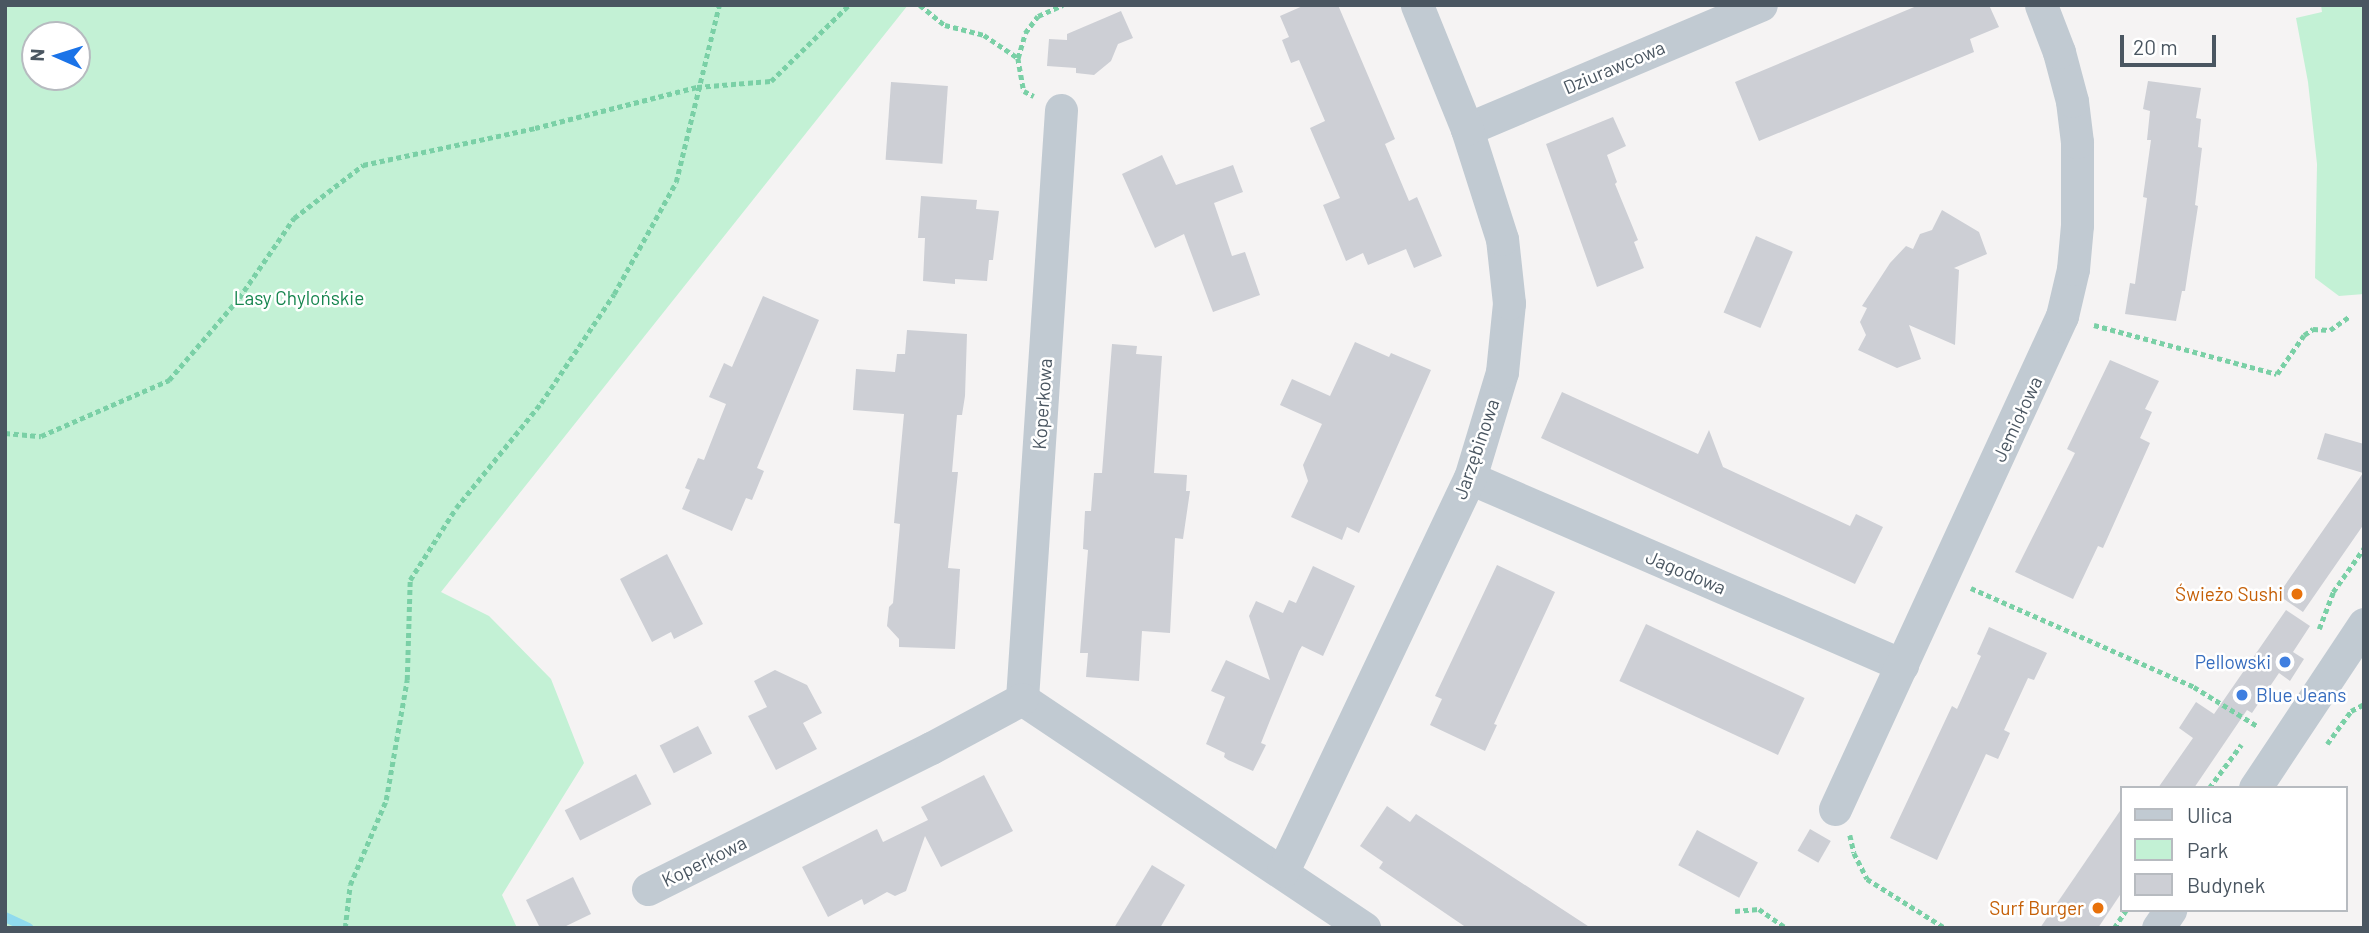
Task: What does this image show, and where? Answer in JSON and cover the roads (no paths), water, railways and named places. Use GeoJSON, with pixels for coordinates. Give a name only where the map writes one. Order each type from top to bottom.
{"type":"FeatureCollection","features":[{"type":"Feature","properties":{"kind":"street","name":"Jarzębinowa"},"geometry":{"type":"LineString","coordinates":[[1283,871],[1470,478],[1502,372],[1508,303],[1502,239],[1467,129],[1417,5]]}},
{"type":"Feature","properties":{"kind":"street","name":"Dziurawcowa"},"geometry":{"type":"LineString","coordinates":[[1467,129],[1761,5]]}},
{"type":"Feature","properties":{"kind":"street","name":"Jemiołowa"},"geometry":{"type":"LineString","coordinates":[[1835,809],[2062,316],[2073,269],[2076,236],[2077,142],[2069,88],[2041,5]]}},
{"type":"Feature","properties":{"kind":"street","name":"Koperkowa"},"geometry":{"type":"LineString","coordinates":[[648,888],[931,748],[1022,699],[1061,110]]}},
{"type":"Feature","properties":{"kind":"street","name":"Jagodowa"},"geometry":{"type":"LineString","coordinates":[[1470,478],[1902,665]]}},
{"type":"Feature","properties":{"kind":"street"},"geometry":{"type":"LineString","coordinates":[[2256,786],[2286,745],[2354,664],[2364,624]]}},
{"type":"Feature","properties":{"kind":"street"},"geometry":{"type":"LineString","coordinates":[[1022,699],[1283,871],[1364,928]]}},
{"type":"Feature","properties":{"kind":"street"},"geometry":{"type":"LineString","coordinates":[[2158,928],[2169,912]]}},
{"type":"Feature","properties":{"kind":"waterway"},"geometry":{"type":"LineString","coordinates":[[5,917],[29,928]]}},
{"type":"Feature","properties":{"kind":"place","name":"Świeżo Sushi"},"geometry":{"type":"Point","coordinates":[2297,594]}},
{"type":"Feature","properties":{"kind":"place","name":"Pellowski"},"geometry":{"type":"Point","coordinates":[2285,662]}},
{"type":"Feature","properties":{"kind":"place","name":"Blue Jeans"},"geometry":{"type":"Point","coordinates":[2242,695]}},
{"type":"Feature","properties":{"kind":"place","name":"Surf Burger"},"geometry":{"type":"Point","coordinates":[2098,908]}},
{"type":"Feature","properties":{"kind":"park label","name":"Lasy Chylońskie"},"geometry":{"type":"Point","coordinates":[299,298]}}]}
